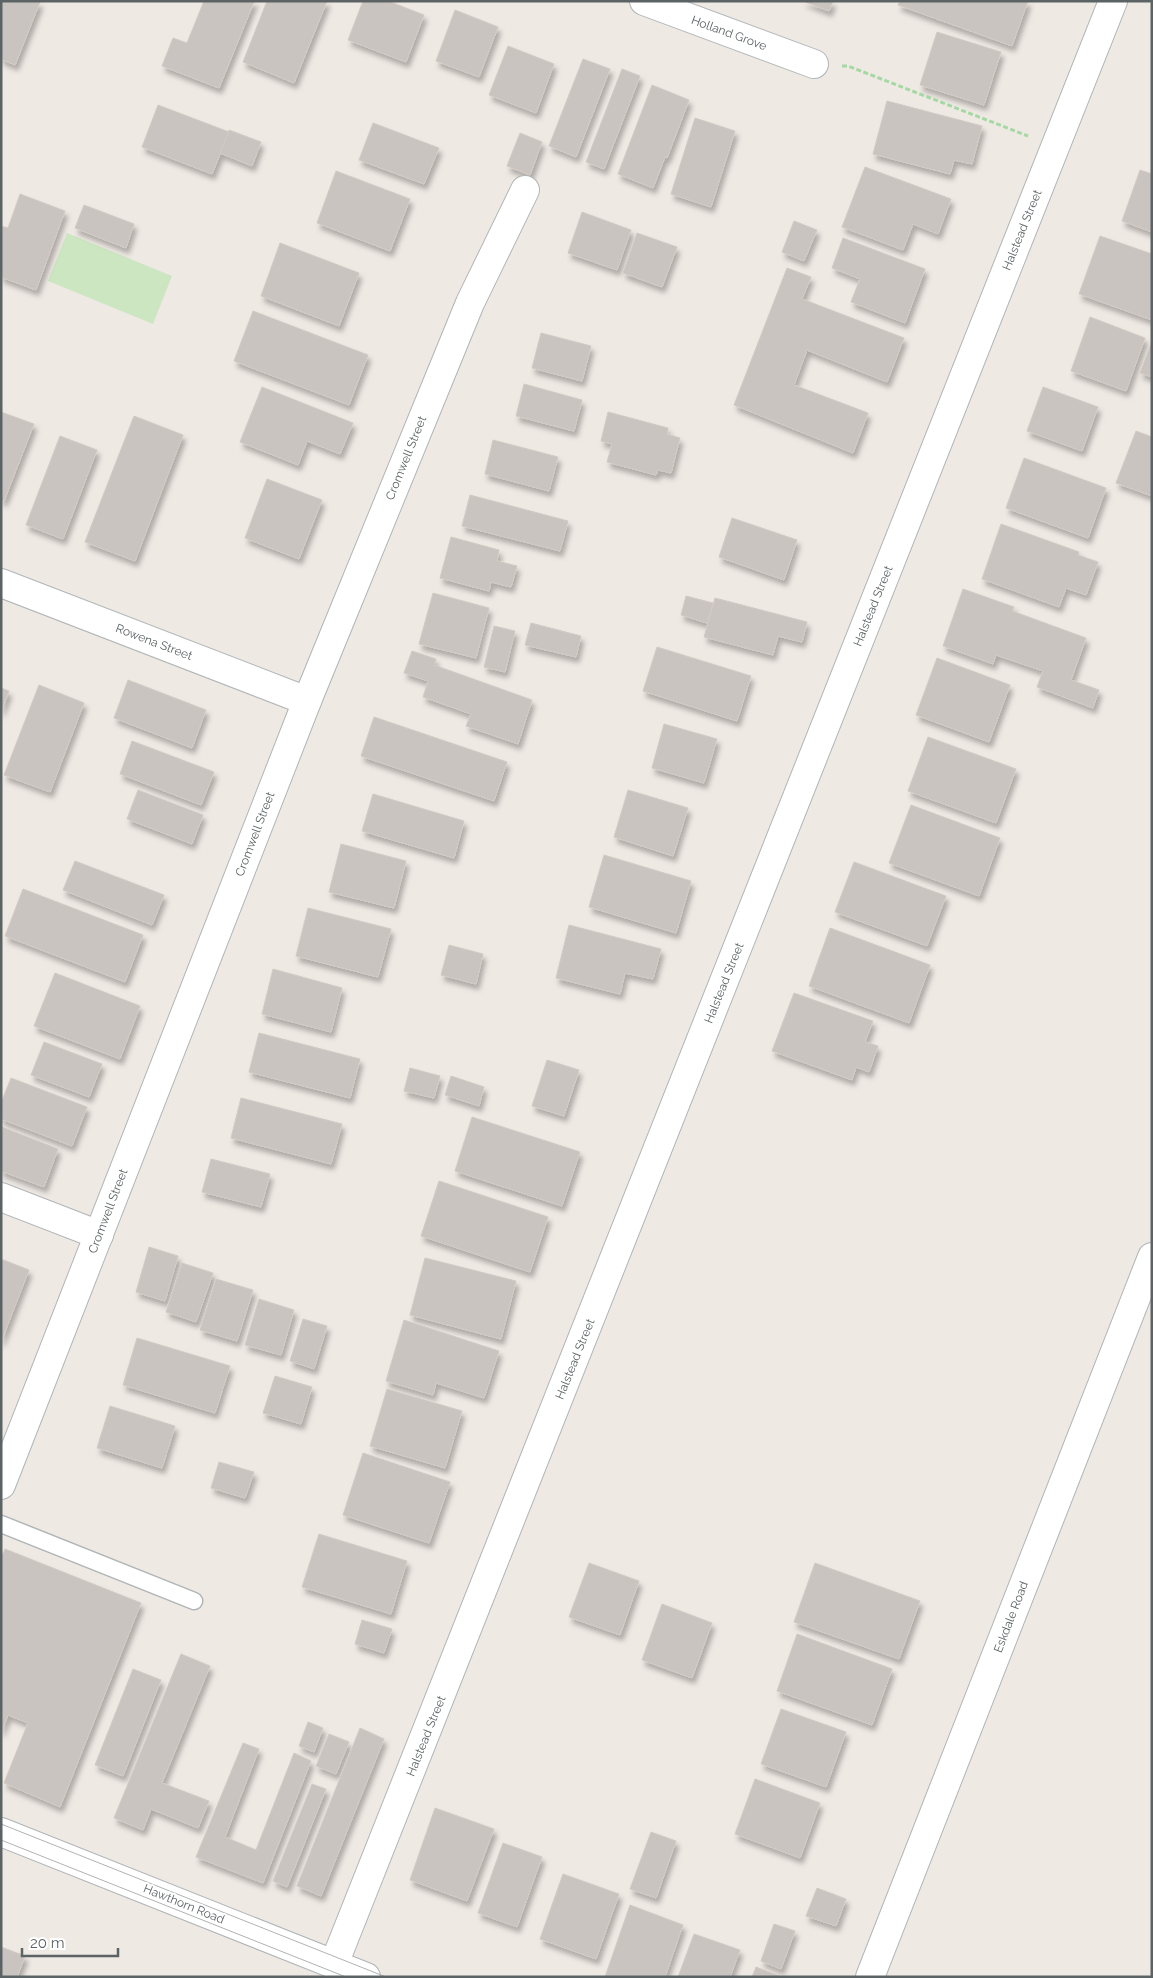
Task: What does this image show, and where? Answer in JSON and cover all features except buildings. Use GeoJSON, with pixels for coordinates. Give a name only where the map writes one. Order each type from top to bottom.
{"type":"FeatureCollection","features":[{"type":"Feature","properties":{"kind":"street","name":"Holland Grove"},"geometry":{"type":"LineString","coordinates":[[644,1],[814,64]]}},
{"type":"Feature","properties":{"kind":"street","name":"Halstead Street"},"geometry":{"type":"LineString","coordinates":[[334,1964],[1113,1]]}},
{"type":"Feature","properties":{"kind":"street","name":"Cromwell Street"},"geometry":{"type":"LineString","coordinates":[[1,1485],[307,700],[470,303],[525,190]]}},
{"type":"Feature","properties":{"kind":"street","name":"Rowena Street"},"geometry":{"type":"LineString","coordinates":[[1,583],[307,700]]}},
{"type":"Feature","properties":{"kind":"street"},"geometry":{"type":"LineString","coordinates":[[1,1197],[99,1235]]}},
{"type":"Feature","properties":{"kind":"street","name":"Eskdale Road"},"geometry":{"type":"LineString","coordinates":[[870,1977],[1152,1257]]}},
{"type":"Feature","properties":{"kind":"street","name":"Hawthorn Road"},"geometry":{"type":"LineString","coordinates":[[1,1832],[362,1976]]}},
{"type":"Feature","properties":{"kind":"lane"},"geometry":{"type":"LineString","coordinates":[[1,1524],[194,1601]]}},
{"type":"Feature","properties":{"kind":"path"},"geometry":{"type":"LineString","coordinates":[[814,64],[848,66],[1055,146]]}},
{"type":"Feature","properties":{"kind":"green space"},"geometry":{"type":"Polygon","coordinates":[[[67,233],[172,276],[153,324],[48,281],[67,233]]]}},
{"type":"Feature","properties":{"kind":"tram line"},"geometry":{"type":"LineString","coordinates":[[1,1824],[386,1977]]}},
{"type":"Feature","properties":{"kind":"tram line"},"geometry":{"type":"LineString","coordinates":[[1,1840],[346,1977]]}}]}
